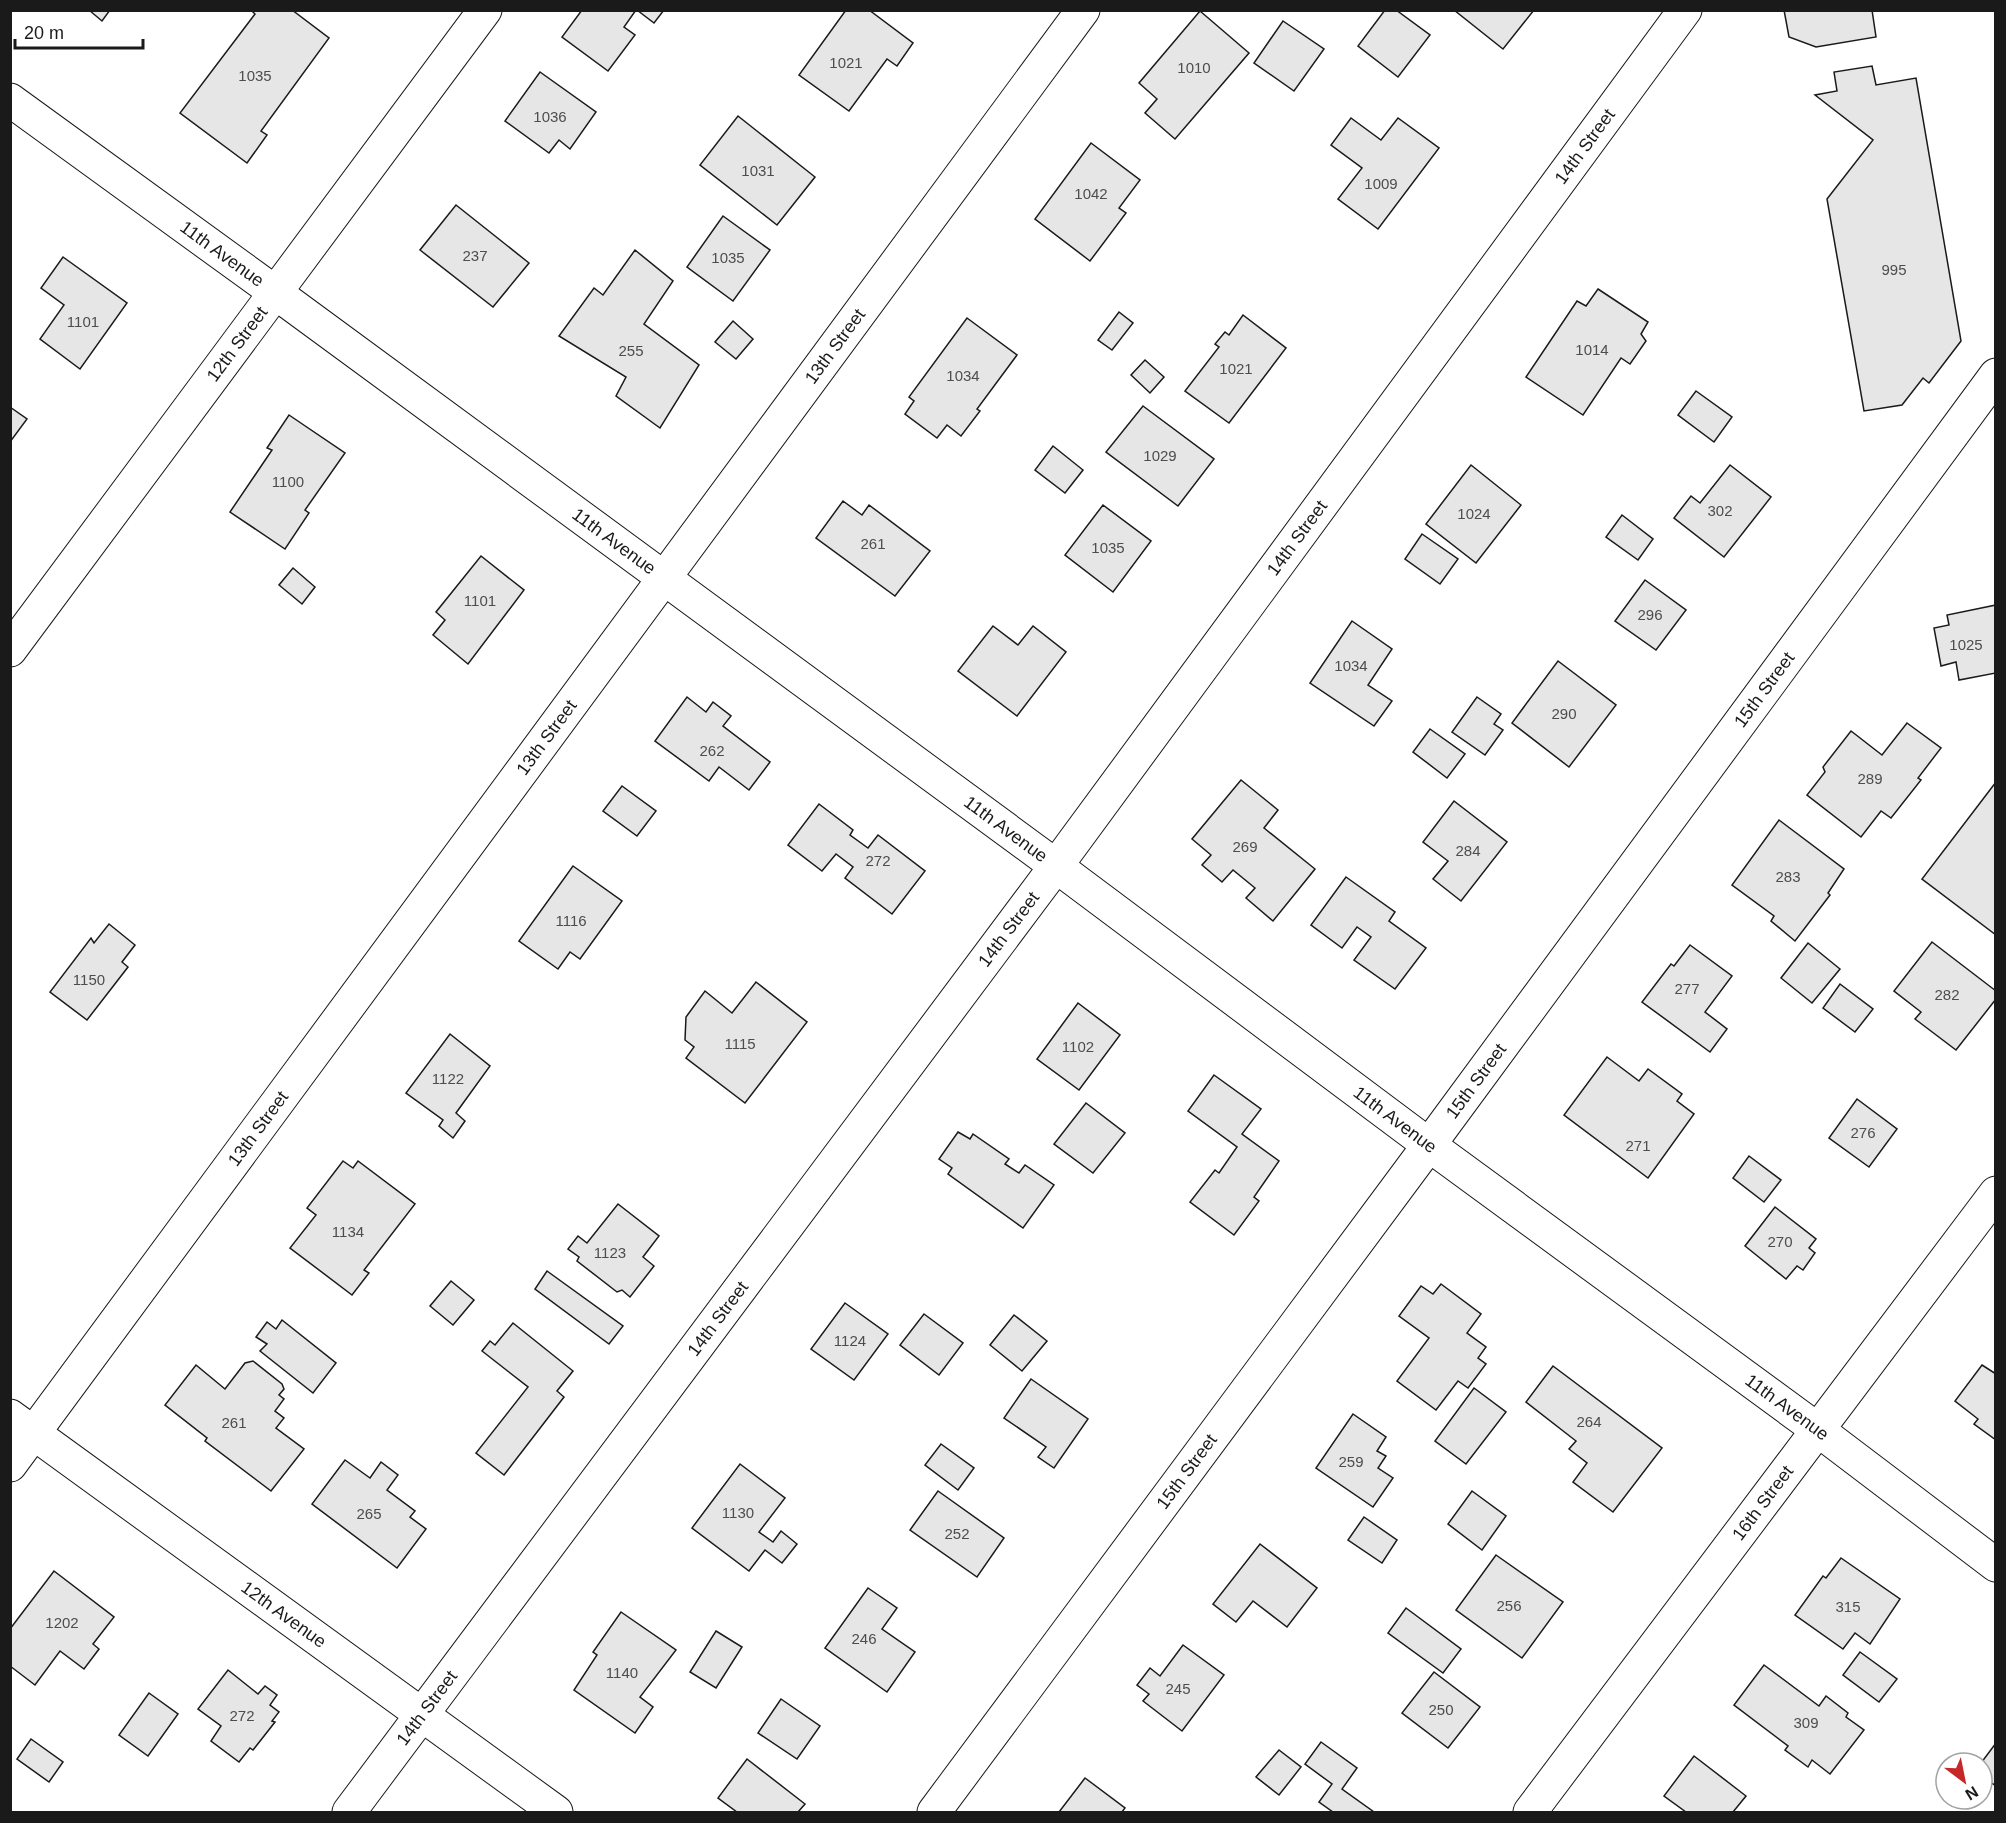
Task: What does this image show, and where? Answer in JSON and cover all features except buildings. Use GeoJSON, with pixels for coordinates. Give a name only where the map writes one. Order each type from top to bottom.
{"type":"FeatureCollection","features":[{"type":"Feature","properties":{"kind":"street","name":"12th Street"},"geometry":{"type":"LineString","coordinates":[[10,650],[485,10]]}},
{"type":"Feature","properties":{"kind":"street","name":"13th Street"},"geometry":{"type":"LineString","coordinates":[[10,1465],[22,1424],[664,577],[1083,10]]}},
{"type":"Feature","properties":{"kind":"street","name":"14th Street"},"geometry":{"type":"LineString","coordinates":[[349,1812],[1056,866],[1684,11]]}},
{"type":"Feature","properties":{"kind":"street","name":"11th Avenue"},"geometry":{"type":"LineString","coordinates":[[10,100],[1056,866],[1429,1145],[1818,1430],[1995,1565]]}},
{"type":"Feature","properties":{"kind":"street","name":"15th Street"},"geometry":{"type":"LineString","coordinates":[[934,1812],[1429,1145],[1995,375]]}},
{"type":"Feature","properties":{"kind":"street","name":"16th Street"},"geometry":{"type":"LineString","coordinates":[[1530,1812],[1995,1193]]}},
{"type":"Feature","properties":{"kind":"street","name":"12th Avenue"},"geometry":{"type":"LineString","coordinates":[[22,1424],[556,1812]]}}]}
